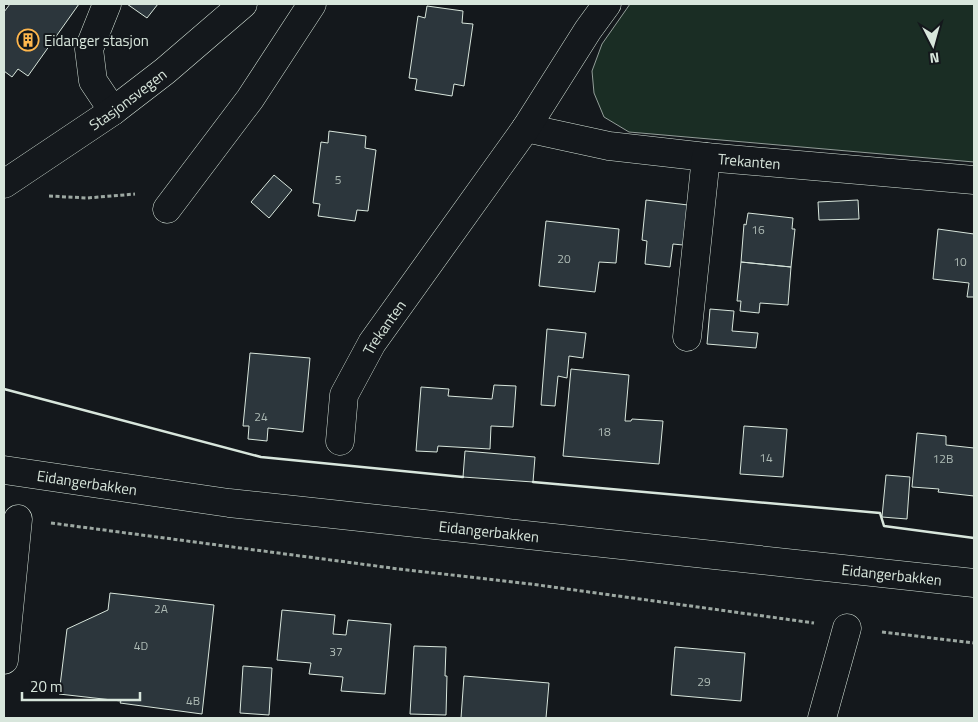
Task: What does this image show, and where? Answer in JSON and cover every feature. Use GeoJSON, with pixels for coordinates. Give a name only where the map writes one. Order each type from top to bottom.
{"type":"FeatureCollection","features":[{"type":"Feature","properties":{"kind":"street"},"geometry":{"type":"LineString","coordinates":[[106,4],[89,49],[93,81],[113,111]]}},
{"type":"Feature","properties":{"kind":"street","name":"Stasjonsvegen"},"geometry":{"type":"LineString","coordinates":[[4,184],[113,111],[165,71],[243,4]]}},
{"type":"Feature","properties":{"kind":"street"},"geometry":{"type":"LineString","coordinates":[[174,200],[250,99],[312,4]]}},
{"type":"Feature","properties":{"kind":"street","name":"Trekanten"},"geometry":{"type":"LineString","coordinates":[[340,441],[344,395],[372,343],[526,128],[588,30],[607,4]]}},
{"type":"Feature","properties":{"kind":"street","name":"Trekanten"},"geometry":{"type":"LineString","coordinates":[[526,128],[609,146],[706,157],[974,180]]}},
{"type":"Feature","properties":{"kind":"street"},"geometry":{"type":"LineString","coordinates":[[687,337],[706,157]]}},
{"type":"Feature","properties":{"kind":"street","name":"Eidangerbakken"},"geometry":{"type":"LineString","coordinates":[[4,470],[229,503],[974,583]]}},
{"type":"Feature","properties":{"kind":"street"},"geometry":{"type":"LineString","coordinates":[[4,660],[18,519]]}},
{"type":"Feature","properties":{"kind":"street"},"geometry":{"type":"LineString","coordinates":[[822,718],[847,628]]}},
{"type":"Feature","properties":{"kind":"path"},"geometry":{"type":"LineString","coordinates":[[41,195],[174,200]]}},
{"type":"Feature","properties":{"kind":"path"},"geometry":{"type":"LineString","coordinates":[[18,519],[399,570],[531,584],[847,628],[974,643]]}},
{"type":"Feature","properties":{"kind":"green space"},"geometry":{"type":"Polygon","coordinates":[[[630,4],[974,4],[974,162],[629,132],[604,117],[594,93],[592,71],[602,44],[630,4]]]}},
{"type":"Feature","properties":{"kind":"building","name":"Eidanger stasjon"},"geometry":{"type":"Polygon","coordinates":[[[10,4],[79,4],[28,76],[18,69],[12,77],[4,71],[4,12],[10,4]]]}},
{"type":"Feature","properties":{"kind":"building"},"geometry":{"type":"Polygon","coordinates":[[[127,4],[158,4],[147,18],[127,4]]]}},
{"type":"Feature","properties":{"kind":"building"},"geometry":{"type":"Polygon","coordinates":[[[427,6],[463,11],[462,23],[473,24],[464,86],[454,84],[452,96],[415,90],[417,79],[409,78],[418,16],[425,18],[427,6]]]}},
{"type":"Feature","properties":{"kind":"building"},"geometry":{"type":"Polygon","coordinates":[[[329,131],[366,136],[365,148],[376,150],[368,211],[357,210],[355,221],[318,216],[320,204],[313,203],[321,142],[328,143],[329,131]]]}},
{"type":"Feature","properties":{"kind":"building"},"geometry":{"type":"Polygon","coordinates":[[[274,175],[292,190],[269,218],[251,202],[274,175]]]}},
{"type":"Feature","properties":{"kind":"building"},"geometry":{"type":"Polygon","coordinates":[[[646,200],[688,205],[683,245],[673,244],[670,267],[645,264],[647,241],[642,240],[646,200]]]}},
{"type":"Feature","properties":{"kind":"building"},"geometry":{"type":"Polygon","coordinates":[[[858,200],[859,219],[819,220],[818,202],[858,200]]]}},
{"type":"Feature","properties":{"kind":"building"},"geometry":{"type":"Polygon","coordinates":[[[748,213],[793,218],[792,229],[795,229],[791,267],[741,262],[744,224],[746,225],[748,213]]]}},
{"type":"Feature","properties":{"kind":"building"},"geometry":{"type":"Polygon","coordinates":[[[546,221],[619,229],[616,263],[599,262],[595,292],[539,286],[546,221]]]}},
{"type":"Feature","properties":{"kind":"building"},"geometry":{"type":"Polygon","coordinates":[[[938,229],[974,234],[974,297],[967,297],[969,283],[933,279],[938,229]]]}},
{"type":"Feature","properties":{"kind":"building"},"geometry":{"type":"Polygon","coordinates":[[[741,262],[791,267],[788,305],[760,303],[759,313],[740,311],[741,301],[737,301],[741,262]]]}},
{"type":"Feature","properties":{"kind":"building"},"geometry":{"type":"Polygon","coordinates":[[[710,309],[734,311],[732,331],[758,333],[756,348],[707,344],[710,309]]]}},
{"type":"Feature","properties":{"kind":"building"},"geometry":{"type":"Polygon","coordinates":[[[547,329],[586,333],[583,358],[569,356],[567,378],[558,376],[555,406],[541,405],[547,329]]]}},
{"type":"Feature","properties":{"kind":"building"},"geometry":{"type":"Polygon","coordinates":[[[250,353],[310,358],[303,432],[268,428],[267,441],[248,439],[249,426],[243,426],[250,353]]]}},
{"type":"Feature","properties":{"kind":"building"},"geometry":{"type":"Polygon","coordinates":[[[571,369],[629,375],[625,421],[631,421],[632,419],[663,421],[659,464],[563,456],[571,369]]]}},
{"type":"Feature","properties":{"kind":"building"},"geometry":{"type":"Polygon","coordinates":[[[494,385],[516,386],[513,427],[491,426],[490,449],[438,446],[437,452],[416,451],[421,387],[449,389],[448,396],[492,399],[494,385]]]}},
{"type":"Feature","properties":{"kind":"building"},"geometry":{"type":"Polygon","coordinates":[[[744,426],[787,429],[783,477],[740,474],[744,426]]]}},
{"type":"Feature","properties":{"kind":"building"},"geometry":{"type":"Polygon","coordinates":[[[917,433],[946,436],[946,445],[974,448],[974,496],[938,492],[939,489],[912,487],[917,433]]]}},
{"type":"Feature","properties":{"kind":"building"},"geometry":{"type":"Polygon","coordinates":[[[465,451],[535,457],[533,482],[463,477],[465,451]]]}},
{"type":"Feature","properties":{"kind":"building"},"geometry":{"type":"Polygon","coordinates":[[[886,475],[910,477],[907,519],[882,517],[886,475]]]}},
{"type":"Feature","properties":{"kind":"building"},"geometry":{"type":"Polygon","coordinates":[[[110,593],[214,605],[202,714],[120,703],[121,701],[59,694],[67,629],[108,610],[110,593]]]}},
{"type":"Feature","properties":{"kind":"building"},"geometry":{"type":"Polygon","coordinates":[[[282,610],[335,615],[333,634],[346,635],[348,620],[391,624],[385,694],[341,691],[343,677],[309,674],[311,663],[277,660],[282,610]]]}},
{"type":"Feature","properties":{"kind":"building"},"geometry":{"type":"Polygon","coordinates":[[[414,646],[446,647],[446,715],[410,714],[414,646]]]}},
{"type":"Feature","properties":{"kind":"building"},"geometry":{"type":"Polygon","coordinates":[[[675,647],[745,653],[741,701],[671,695],[675,647]]]}},
{"type":"Feature","properties":{"kind":"building"},"geometry":{"type":"Polygon","coordinates":[[[243,666],[272,668],[269,715],[240,713],[243,666]]]}},
{"type":"Feature","properties":{"kind":"building"},"geometry":{"type":"Polygon","coordinates":[[[464,676],[549,683],[546,718],[461,718],[464,676]]]}},
{"type":"Feature","properties":{"kind":"wall"},"geometry":{"type":"LineString","coordinates":[[4,389],[261,457],[463,477]]}},
{"type":"Feature","properties":{"kind":"wall"},"geometry":{"type":"LineString","coordinates":[[533,482],[880,513],[884,526],[974,538]]}},
{"type":"Feature","properties":{"kind":"place","name":"Eidanger stasjon"},"geometry":{"type":"Point","coordinates":[28,40]}}]}
